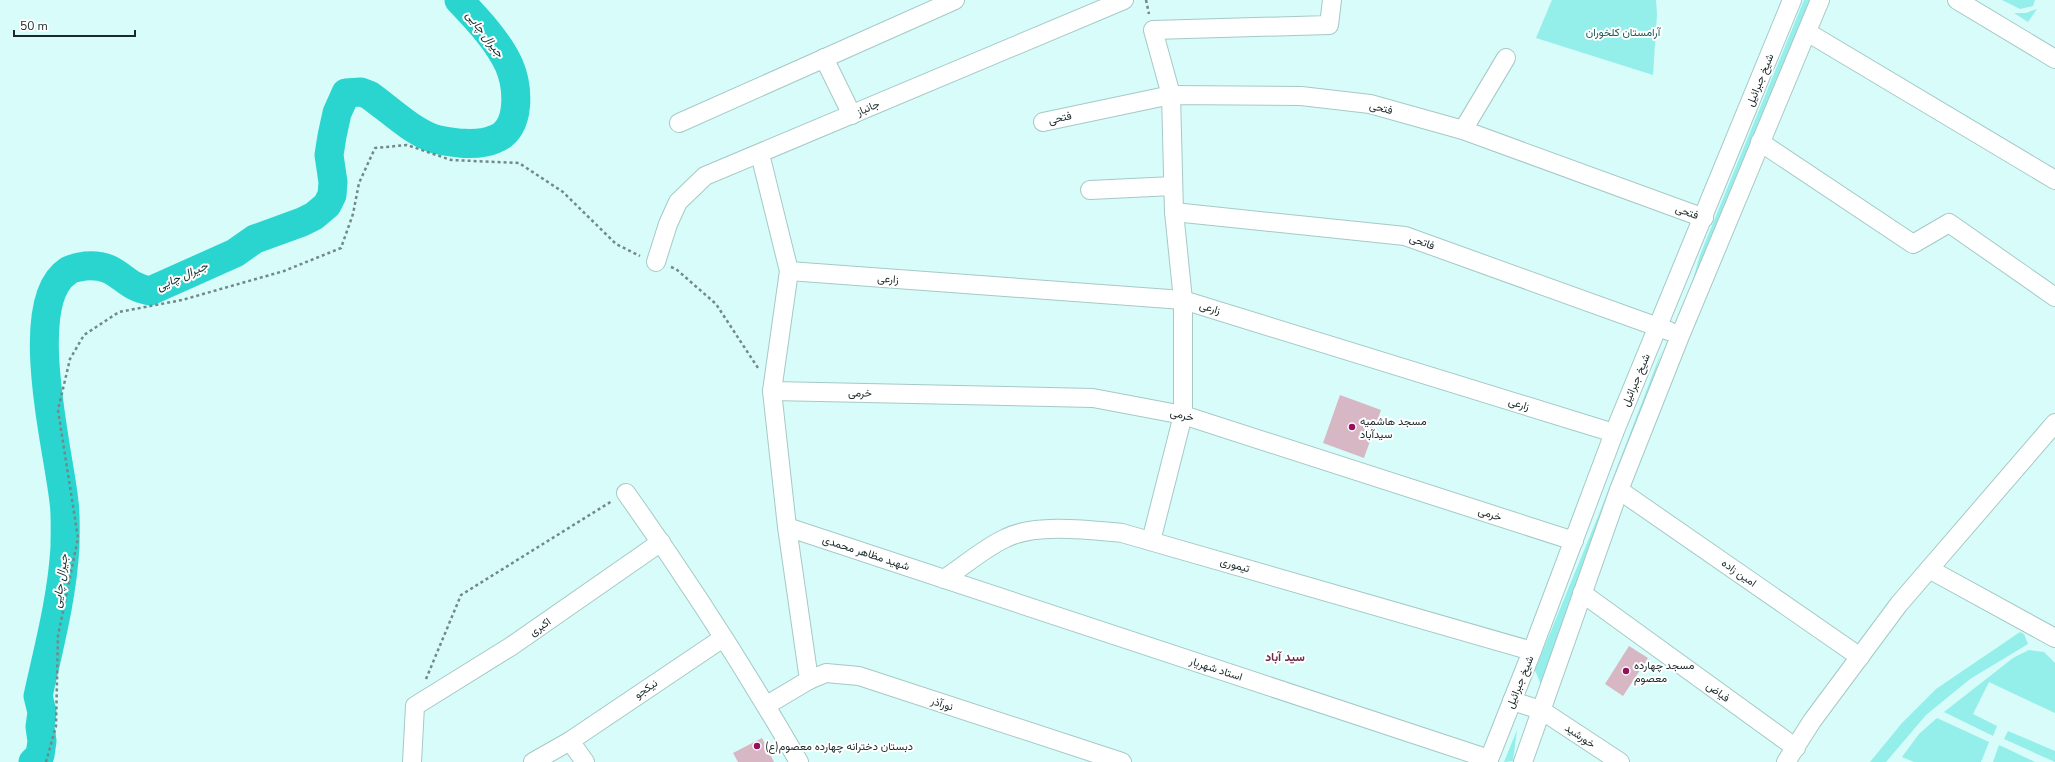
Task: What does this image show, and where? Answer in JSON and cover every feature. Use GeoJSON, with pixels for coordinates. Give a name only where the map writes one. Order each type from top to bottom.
{"type":"FeatureCollection","features":[{"type":"Feature","properties":{"kind":"street"},"geometry":{"type":"LineString","coordinates":[[678,123],[955,0]]}},
{"type":"Feature","properties":{"kind":"street","name":"جانباز"},"geometry":{"type":"LineString","coordinates":[[656,262],[668,224],[678,202],[705,176],[1124,0]]}},
{"type":"Feature","properties":{"kind":"street"},"geometry":{"type":"LineString","coordinates":[[1151,541],[1183,414],[1183,300],[1174,212],[1171,95],[1153,30],[1329,25],[1332,0]]}},
{"type":"Feature","properties":{"kind":"street","name":"شیخ جبرائیل"},"geometry":{"type":"LineString","coordinates":[[1488,761],[1532,651],[1614,433],[1704,218],[1792,0]]}},
{"type":"Feature","properties":{"kind":"street"},"geometry":{"type":"LineString","coordinates":[[1523,762],[1619,490],[1680,336],[1820,0]]}},
{"type":"Feature","properties":{"kind":"street"},"geometry":{"type":"LineString","coordinates":[[1957,0],[2055,59]]}},
{"type":"Feature","properties":{"kind":"street"},"geometry":{"type":"LineString","coordinates":[[1806,32],[2055,180]]}},
{"type":"Feature","properties":{"kind":"street"},"geometry":{"type":"LineString","coordinates":[[824,58],[852,115]]}},
{"type":"Feature","properties":{"kind":"street"},"geometry":{"type":"LineString","coordinates":[[1463,130],[1506,58]]}},
{"type":"Feature","properties":{"kind":"street","name":"فتحی"},"geometry":{"type":"LineString","coordinates":[[1043,122],[1171,95],[1301,96],[1370,104],[1463,130],[1704,218]]}},
{"type":"Feature","properties":{"kind":"street"},"geometry":{"type":"LineString","coordinates":[[1760,142],[1913,244],[1949,223],[2055,297]]}},
{"type":"Feature","properties":{"kind":"street"},"geometry":{"type":"LineString","coordinates":[[760,154],[789,271],[772,391],[787,527],[809,680]]}},
{"type":"Feature","properties":{"kind":"street"},"geometry":{"type":"LineString","coordinates":[[1090,190],[1173,186]]}},
{"type":"Feature","properties":{"kind":"street","name":"فاتحی"},"geometry":{"type":"LineString","coordinates":[[1174,212],[1405,236],[1659,327],[1680,336]]}},
{"type":"Feature","properties":{"kind":"street","name":"زارعی"},"geometry":{"type":"LineString","coordinates":[[789,271],[1183,300],[1614,433]]}},
{"type":"Feature","properties":{"kind":"street","name":"خرمی"},"geometry":{"type":"LineString","coordinates":[[772,391],[1093,398],[1183,414],[1574,541]]}},
{"type":"Feature","properties":{"kind":"street"},"geometry":{"type":"LineString","coordinates":[[2055,423],[1929,569],[2055,638]]}},
{"type":"Feature","properties":{"kind":"street","name":"امین زاده"},"geometry":{"type":"LineString","coordinates":[[1619,490],[1860,657]]}},
{"type":"Feature","properties":{"kind":"street"},"geometry":{"type":"LineString","coordinates":[[626,493],[661,542],[767,705],[799,762]]}},
{"type":"Feature","properties":{"kind":"street","name":"شهید مظاهر محمدی"},"geometry":{"type":"LineString","coordinates":[[787,527],[944,579]]}},
{"type":"Feature","properties":{"kind":"street","name":"تیموری"},"geometry":{"type":"LineString","coordinates":[[944,579],[1006,537],[1028,532],[1069,528],[1122,534],[1151,541],[1532,651]]}},
{"type":"Feature","properties":{"kind":"street","name":"اکبری"},"geometry":{"type":"LineString","coordinates":[[415,706],[510,647],[661,542]]}},
{"type":"Feature","properties":{"kind":"street","name":"فیاض"},"geometry":{"type":"LineString","coordinates":[[1582,593],[1791,755],[1812,721],[1899,604],[1929,569]]}},
{"type":"Feature","properties":{"kind":"street","name":"استاد شهریار"},"geometry":{"type":"LineString","coordinates":[[944,579],[1488,761]]}},
{"type":"Feature","properties":{"kind":"street","name":"نیکجو"},"geometry":{"type":"LineString","coordinates":[[533,762],[570,741],[723,638]]}},
{"type":"Feature","properties":{"kind":"street","name":"نورآذر"},"geometry":{"type":"LineString","coordinates":[[767,705],[809,680],[826,673],[859,676],[1122,762]]}},
{"type":"Feature","properties":{"kind":"street","name":"خورشید"},"geometry":{"type":"LineString","coordinates":[[1512,701],[1541,710],[1620,762]]}},
{"type":"Feature","properties":{"kind":"street"},"geometry":{"type":"LineString","coordinates":[[412,762],[415,706]]}},
{"type":"Feature","properties":{"kind":"street"},"geometry":{"type":"LineString","coordinates":[[570,741],[585,762]]}},
{"type":"Feature","properties":{"kind":"path"},"geometry":{"type":"LineString","coordinates":[[46,762],[56,726],[58,636],[78,538],[58,410],[70,359],[84,336],[119,312],[182,300],[284,271],[341,248],[354,214],[360,183],[375,148],[407,145],[451,160],[519,163],[562,192],[616,244],[639,256],[676,269],[716,304],[772,391]]}},
{"type":"Feature","properties":{"kind":"path"},"geometry":{"type":"LineString","coordinates":[[415,706],[461,595],[626,493]]}},
{"type":"Feature","properties":{"kind":"green space","name":"آرامستان کلخوران"},"geometry":{"type":"Polygon","coordinates":[[[1552,0],[1656,0],[1657,14],[1653,75],[1536,38],[1552,0]]]}},
{"type":"Feature","properties":{"kind":"green space"},"geometry":{"type":"Polygon","coordinates":[[[1804,0],[1812,0],[1683,315],[1700,255],[1804,0]]]}},
{"type":"Feature","properties":{"kind":"green space"},"geometry":{"type":"Polygon","coordinates":[[[2002,0],[2035,0],[2033,6],[2020,9],[2002,0]]]}},
{"type":"Feature","properties":{"kind":"green space"},"geometry":{"type":"Polygon","coordinates":[[[2037,9],[2028,22],[2014,13],[2026,13],[2037,9]]]}},
{"type":"Feature","properties":{"kind":"green space"},"geometry":{"type":"Polygon","coordinates":[[[1662,350],[1637,432],[1541,685],[1535,670],[1601,509],[1662,350]]]}},
{"type":"Feature","properties":{"kind":"green space"},"geometry":{"type":"Polygon","coordinates":[[[2020,632],[2024,634],[2028,644],[1970,679],[1926,715],[1886,762],[1870,762],[1902,723],[1936,689],[2020,632]]]}},
{"type":"Feature","properties":{"kind":"green space"},"geometry":{"type":"Polygon","coordinates":[[[2029,650],[2044,652],[2055,663],[2055,713],[1989,682],[1973,714],[1997,726],[1993,736],[1944,712],[2013,658],[2029,650]]]}},
{"type":"Feature","properties":{"kind":"green space"},"geometry":{"type":"Polygon","coordinates":[[[1937,718],[1989,742],[1981,762],[1914,762],[1902,757],[1919,734],[1937,718]]]}},
{"type":"Feature","properties":{"kind":"green space"},"geometry":{"type":"Polygon","coordinates":[[[1517,730],[1513,761],[1504,762],[1517,730]]]}},
{"type":"Feature","properties":{"kind":"green space"},"geometry":{"type":"Polygon","coordinates":[[[2008,731],[2055,751],[2055,762],[2004,739],[2008,731]]]}},
{"type":"Feature","properties":{"kind":"green space"},"geometry":{"type":"Polygon","coordinates":[[[1999,745],[2035,762],[1993,762],[1999,745]]]}},
{"type":"Feature","properties":{"kind":"building","name":"مسجد هاشمیه سیدآباد"},"geometry":{"type":"Polygon","coordinates":[[[1340,395],[1381,410],[1364,458],[1323,443],[1340,395]]]}},
{"type":"Feature","properties":{"kind":"building","name":"مسجد چهارده معصوم"},"geometry":{"type":"Polygon","coordinates":[[[1629,646],[1648,658],[1623,696],[1605,684],[1629,646]]]}},
{"type":"Feature","properties":{"kind":"building","name":"دبستان دخترانه چهارده معصوم(ع)"},"geometry":{"type":"Polygon","coordinates":[[[762,738],[774,762],[738,762],[733,753],[762,738]]]}},
{"type":"Feature","properties":{"kind":"waterway","name":"جیرال چایی"},"geometry":{"type":"LineString","coordinates":[[33,762],[40,755],[42,741],[40,727],[42,712],[38,696],[58,603],[65,547],[65,507],[50,415],[44,345],[46,313],[54,288],[68,271],[85,266],[97,266],[113,271],[132,285],[150,291],[235,253],[255,239],[302,222],[314,216],[327,205],[332,195],[333,182],[329,155],[337,113],[346,93],[361,92],[369,95],[415,129],[438,140],[468,144],[491,141],[504,134],[514,117],[516,106],[516,95],[509,65],[493,39],[459,0]]}},
{"type":"Feature","properties":{"kind":"place","name":"مسجد هاشمیه سیدآباد"},"geometry":{"type":"Point","coordinates":[1352,427]}},
{"type":"Feature","properties":{"kind":"place","name":"مسجد چهارده معصوم"},"geometry":{"type":"Point","coordinates":[1626,671]}},
{"type":"Feature","properties":{"kind":"place","name":"دبستان دخترانه چهارده معصوم(ع)"},"geometry":{"type":"Point","coordinates":[757,746]}},
{"type":"Feature","properties":{"kind":"district","name":"سید آباد"},"geometry":{"type":"Point","coordinates":[1285,657]}}]}
